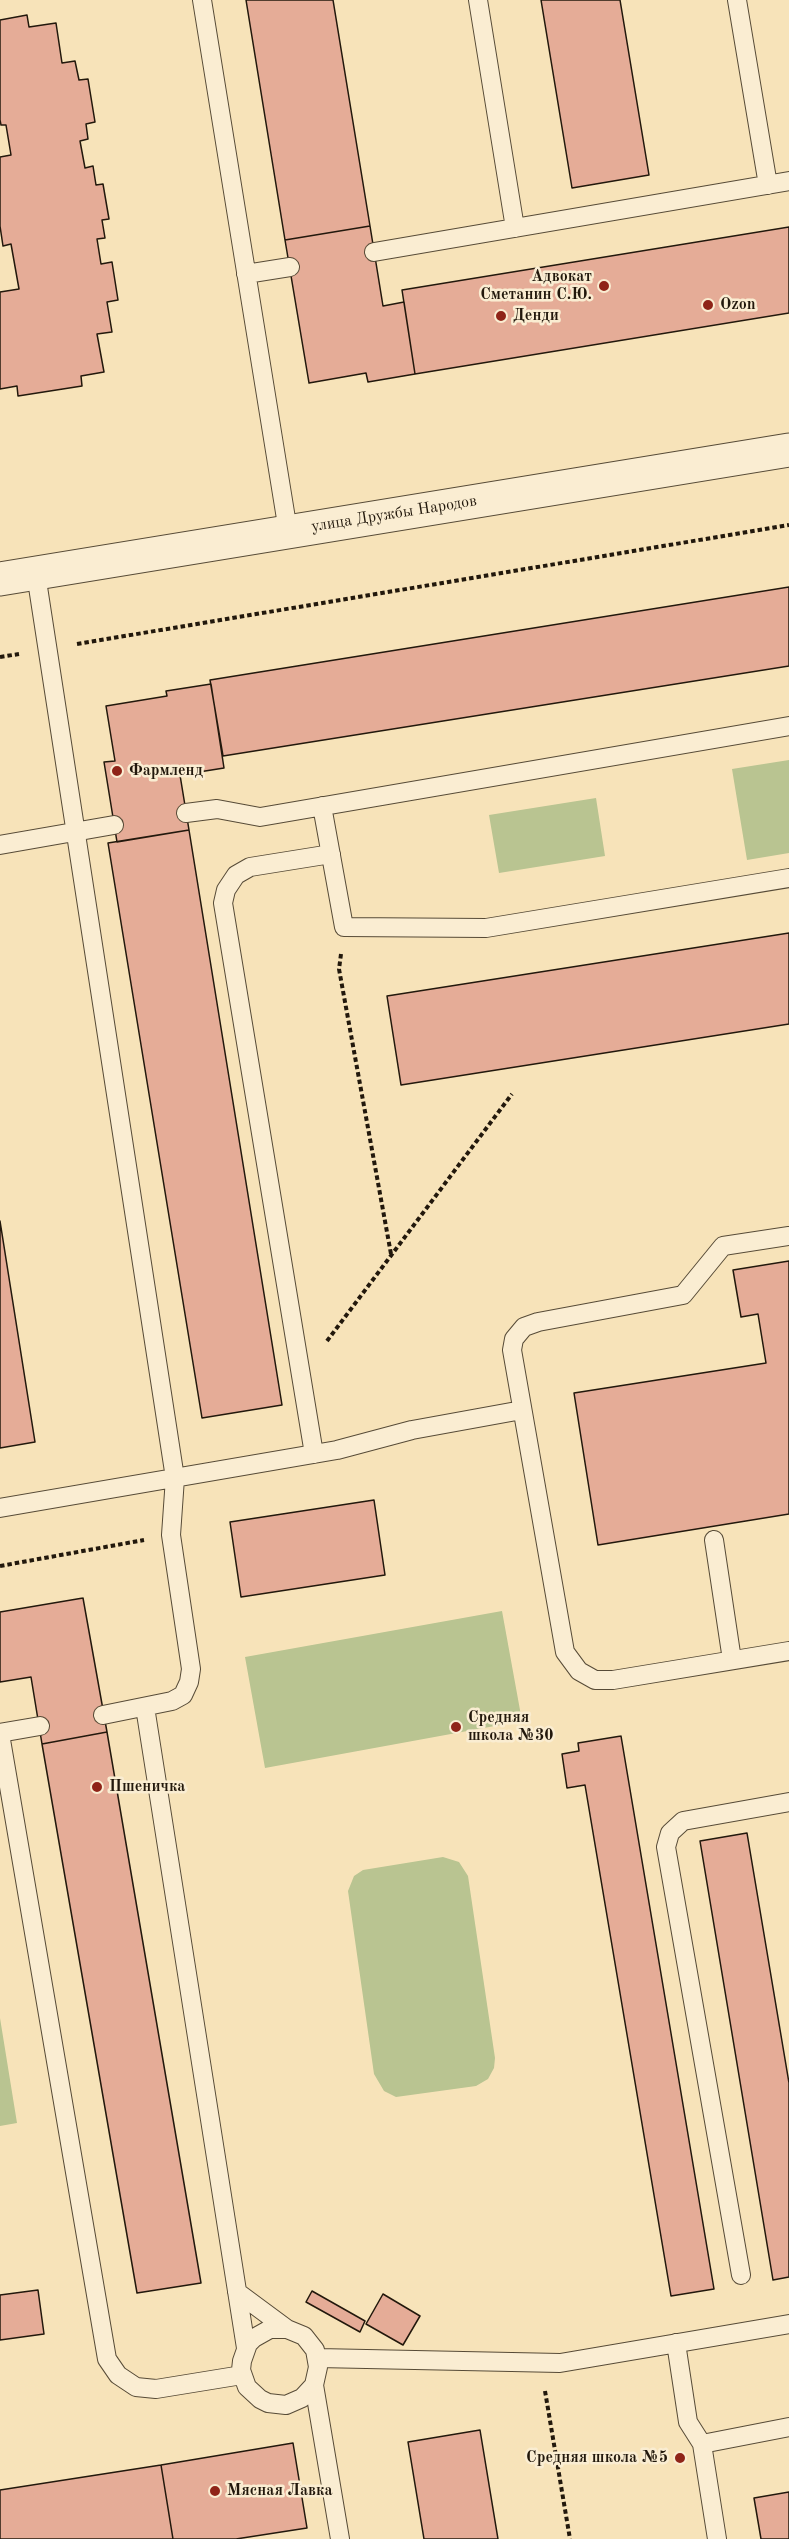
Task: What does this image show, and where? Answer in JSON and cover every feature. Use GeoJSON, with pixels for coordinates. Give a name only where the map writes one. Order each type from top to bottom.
{"type":"FeatureCollection","features":[{"type":"Feature","properties":{"kind":"street","name":"улица Дружбы Народов"},"geometry":{"type":"LineString","coordinates":[[0,579],[789,450]]}},
{"type":"Feature","properties":{"kind":"lane"},"geometry":{"type":"LineString","coordinates":[[202,0],[288,531]]}},
{"type":"Feature","properties":{"kind":"lane"},"geometry":{"type":"LineString","coordinates":[[478,0],[515,228]]}},
{"type":"Feature","properties":{"kind":"lane"},"geometry":{"type":"LineString","coordinates":[[737,0],[768,184]]}},
{"type":"Feature","properties":{"kind":"lane"},"geometry":{"type":"LineString","coordinates":[[374,252],[789,181]]}},
{"type":"Feature","properties":{"kind":"lane"},"geometry":{"type":"LineString","coordinates":[[246,274],[290,267]]}},
{"type":"Feature","properties":{"kind":"lane"},"geometry":{"type":"LineString","coordinates":[[36,574],[175,1478],[171,1535],[191,1669],[189,1682],[183,1695],[172,1701],[103,1715]]}},
{"type":"Feature","properties":{"kind":"lane"},"geometry":{"type":"LineString","coordinates":[[186,813],[217,808],[260,817],[789,726]]}},
{"type":"Feature","properties":{"kind":"lane"},"geometry":{"type":"LineString","coordinates":[[322,806],[344,927],[486,928],[789,878]]}},
{"type":"Feature","properties":{"kind":"lane"},"geometry":{"type":"LineString","coordinates":[[0,845],[114,825]]}},
{"type":"Feature","properties":{"kind":"lane"},"geometry":{"type":"LineString","coordinates":[[314,1454],[223,903],[226,890],[236,875],[250,867],[331,854]]}},
{"type":"Feature","properties":{"kind":"lane"},"geometry":{"type":"LineString","coordinates":[[789,1236],[723,1246],[683,1295],[538,1322],[524,1327],[514,1339],[512,1350],[566,1652],[579,1671],[595,1680],[613,1680],[789,1651]]}},
{"type":"Feature","properties":{"kind":"lane"},"geometry":{"type":"LineString","coordinates":[[0,1508],[314,1454],[412,1430],[522,1410]]}},
{"type":"Feature","properties":{"kind":"lane"},"geometry":{"type":"LineString","coordinates":[[714,1540],[732,1660]]}},
{"type":"Feature","properties":{"kind":"lane"},"geometry":{"type":"LineString","coordinates":[[145,1707],[246,2348]]}},
{"type":"Feature","properties":{"kind":"lane"},"geometry":{"type":"LineString","coordinates":[[40,1726],[0,1734],[107,2359],[118,2375],[136,2387],[156,2389],[242,2375]]}},
{"type":"Feature","properties":{"kind":"lane"},"geometry":{"type":"LineString","coordinates":[[741,2275],[666,1847],[670,1833],[683,1821],[789,1802]]}},
{"type":"Feature","properties":{"kind":"lane"},"geometry":{"type":"LineString","coordinates":[[237,2292],[287,2328],[304,2336],[318,2358],[317,2376],[309,2392],[294,2402],[277,2405],[252,2394],[242,2375],[242,2361],[246,2348],[261,2332],[287,2328]]}},
{"type":"Feature","properties":{"kind":"lane"},"geometry":{"type":"LineString","coordinates":[[318,2358],[560,2363],[789,2324]]}},
{"type":"Feature","properties":{"kind":"lane"},"geometry":{"type":"LineString","coordinates":[[676,2343],[688,2422],[702,2444],[717,2539]]}},
{"type":"Feature","properties":{"kind":"lane"},"geometry":{"type":"LineString","coordinates":[[314,2385],[340,2539]]}},
{"type":"Feature","properties":{"kind":"lane"},"geometry":{"type":"LineString","coordinates":[[702,2444],[789,2427]]}},
{"type":"Feature","properties":{"kind":"path"},"geometry":{"type":"LineString","coordinates":[[0,657],[789,525]]}},
{"type":"Feature","properties":{"kind":"path"},"geometry":{"type":"LineString","coordinates":[[344,927],[339,969],[391,1254]]}},
{"type":"Feature","properties":{"kind":"path"},"geometry":{"type":"LineString","coordinates":[[301,1375],[512,1094]]}},
{"type":"Feature","properties":{"kind":"path"},"geometry":{"type":"LineString","coordinates":[[0,1566],[171,1535]]}},
{"type":"Feature","properties":{"kind":"path"},"geometry":{"type":"LineString","coordinates":[[540,2364],[570,2539]]}},
{"type":"Feature","properties":{"kind":"green space"},"geometry":{"type":"Polygon","coordinates":[[[789,760],[789,853],[747,860],[732,769],[789,760]]]}},
{"type":"Feature","properties":{"kind":"green space"},"geometry":{"type":"Polygon","coordinates":[[[596,798],[605,856],[499,873],[489,815],[596,798]]]}},
{"type":"Feature","properties":{"kind":"green space"},"geometry":{"type":"Polygon","coordinates":[[[502,1611],[522,1721],[265,1768],[245,1657],[502,1611]]]}},
{"type":"Feature","properties":{"kind":"green space"},"geometry":{"type":"Polygon","coordinates":[[[443,1857],[459,1862],[468,1876],[495,2058],[494,2068],[488,2079],[476,2086],[396,2097],[384,2091],[374,2074],[348,1891],[354,1876],[363,1870],[443,1857]]]}},
{"type":"Feature","properties":{"kind":"green space"},"geometry":{"type":"Polygon","coordinates":[[[0,2018],[17,2123],[0,2126],[0,2018]]]}},
{"type":"Feature","properties":{"kind":"building"},"geometry":{"type":"Polygon","coordinates":[[[246,0],[333,0],[370,226],[285,240],[246,0]]]}},
{"type":"Feature","properties":{"kind":"building"},"geometry":{"type":"Polygon","coordinates":[[[541,0],[620,0],[649,175],[572,188],[541,0]]]}},
{"type":"Feature","properties":{"kind":"building"},"geometry":{"type":"Polygon","coordinates":[[[27,15],[29,27],[56,23],[62,63],[75,61],[79,80],[88,79],[95,122],[86,124],[88,139],[80,141],[85,168],[93,166],[96,185],[103,184],[109,219],[102,220],[105,238],[97,239],[101,264],[112,262],[118,300],[107,302],[112,332],[97,334],[104,372],[81,376],[82,386],[18,396],[17,386],[0,389],[0,292],[19,289],[11,244],[3,246],[0,226],[0,157],[11,155],[6,125],[1,125],[0,120],[0,20],[27,15]]]}},
{"type":"Feature","properties":{"kind":"building"},"geometry":{"type":"Polygon","coordinates":[[[370,226],[383,306],[404,302],[415,374],[368,382],[366,373],[309,383],[285,240],[370,226]]]}},
{"type":"Feature","properties":{"kind":"building"},"geometry":{"type":"Polygon","coordinates":[[[789,227],[789,313],[415,374],[402,290],[789,227]]]}},
{"type":"Feature","properties":{"kind":"building"},"geometry":{"type":"Polygon","coordinates":[[[789,587],[789,666],[223,756],[210,680],[789,587]]]}},
{"type":"Feature","properties":{"kind":"building"},"geometry":{"type":"Polygon","coordinates":[[[211,684],[224,768],[180,775],[189,830],[117,842],[104,762],[115,761],[106,706],[167,696],[166,691],[211,684]]]}},
{"type":"Feature","properties":{"kind":"building"},"geometry":{"type":"Polygon","coordinates":[[[189,830],[282,1405],[202,1418],[108,843],[189,830]]]}},
{"type":"Feature","properties":{"kind":"building"},"geometry":{"type":"Polygon","coordinates":[[[789,933],[789,1024],[401,1085],[387,996],[789,933]]]}},
{"type":"Feature","properties":{"kind":"building"},"geometry":{"type":"Polygon","coordinates":[[[0,1221],[35,1442],[0,1448],[0,1221]]]}},
{"type":"Feature","properties":{"kind":"building"},"geometry":{"type":"Polygon","coordinates":[[[789,1261],[789,1514],[598,1545],[574,1393],[766,1363],[758,1314],[741,1317],[733,1270],[789,1261]]]}},
{"type":"Feature","properties":{"kind":"building"},"geometry":{"type":"Polygon","coordinates":[[[374,1500],[385,1575],[241,1597],[230,1522],[374,1500]]]}},
{"type":"Feature","properties":{"kind":"building"},"geometry":{"type":"Polygon","coordinates":[[[83,1598],[107,1732],[42,1744],[31,1677],[0,1682],[0,1612],[83,1598]]]}},
{"type":"Feature","properties":{"kind":"building"},"geometry":{"type":"Polygon","coordinates":[[[107,1732],[201,2283],[137,2293],[42,1744],[107,1732]]]}},
{"type":"Feature","properties":{"kind":"building"},"geometry":{"type":"Polygon","coordinates":[[[621,1736],[714,2289],[671,2296],[585,1785],[567,1788],[562,1754],[579,1751],[578,1743],[621,1736]]]}},
{"type":"Feature","properties":{"kind":"building"},"geometry":{"type":"Polygon","coordinates":[[[747,1833],[789,2083],[789,2277],[773,2280],[700,1841],[747,1833]]]}},
{"type":"Feature","properties":{"kind":"building"},"geometry":{"type":"Polygon","coordinates":[[[38,2290],[44,2334],[0,2340],[0,2295],[38,2290]]]}},
{"type":"Feature","properties":{"kind":"building"},"geometry":{"type":"Polygon","coordinates":[[[312,2291],[365,2321],[360,2332],[306,2302],[312,2291]]]}},
{"type":"Feature","properties":{"kind":"building"},"geometry":{"type":"Polygon","coordinates":[[[383,2294],[420,2316],[403,2345],[366,2324],[383,2294]]]}},
{"type":"Feature","properties":{"kind":"building"},"geometry":{"type":"Polygon","coordinates":[[[480,2430],[498,2539],[424,2539],[408,2442],[480,2430]]]}},
{"type":"Feature","properties":{"kind":"building"},"geometry":{"type":"Polygon","coordinates":[[[293,2443],[307,2528],[236,2539],[173,2539],[161,2465],[293,2443]]]}},
{"type":"Feature","properties":{"kind":"building"},"geometry":{"type":"Polygon","coordinates":[[[161,2465],[173,2539],[0,2539],[0,2490],[161,2465]]]}},
{"type":"Feature","properties":{"kind":"building"},"geometry":{"type":"Polygon","coordinates":[[[789,2492],[789,2539],[761,2539],[754,2498],[789,2492]]]}},
{"type":"Feature","properties":{"kind":"place","name":"Адвокат Сметанин С.Ю."},"geometry":{"type":"Point","coordinates":[604,286]}},
{"type":"Feature","properties":{"kind":"place","name":"Ozon"},"geometry":{"type":"Point","coordinates":[708,305]}},
{"type":"Feature","properties":{"kind":"place","name":"Денди"},"geometry":{"type":"Point","coordinates":[501,316]}},
{"type":"Feature","properties":{"kind":"place","name":"Фармленд"},"geometry":{"type":"Point","coordinates":[117,771]}},
{"type":"Feature","properties":{"kind":"place","name":"Средняя школа №30"},"geometry":{"type":"Point","coordinates":[456,1727]}},
{"type":"Feature","properties":{"kind":"place","name":"Пшеничка"},"geometry":{"type":"Point","coordinates":[97,1787]}},
{"type":"Feature","properties":{"kind":"place","name":"Средняя школа №5"},"geometry":{"type":"Point","coordinates":[680,2458]}},
{"type":"Feature","properties":{"kind":"place","name":"Мясная Лавка"},"geometry":{"type":"Point","coordinates":[215,2491]}}]}
